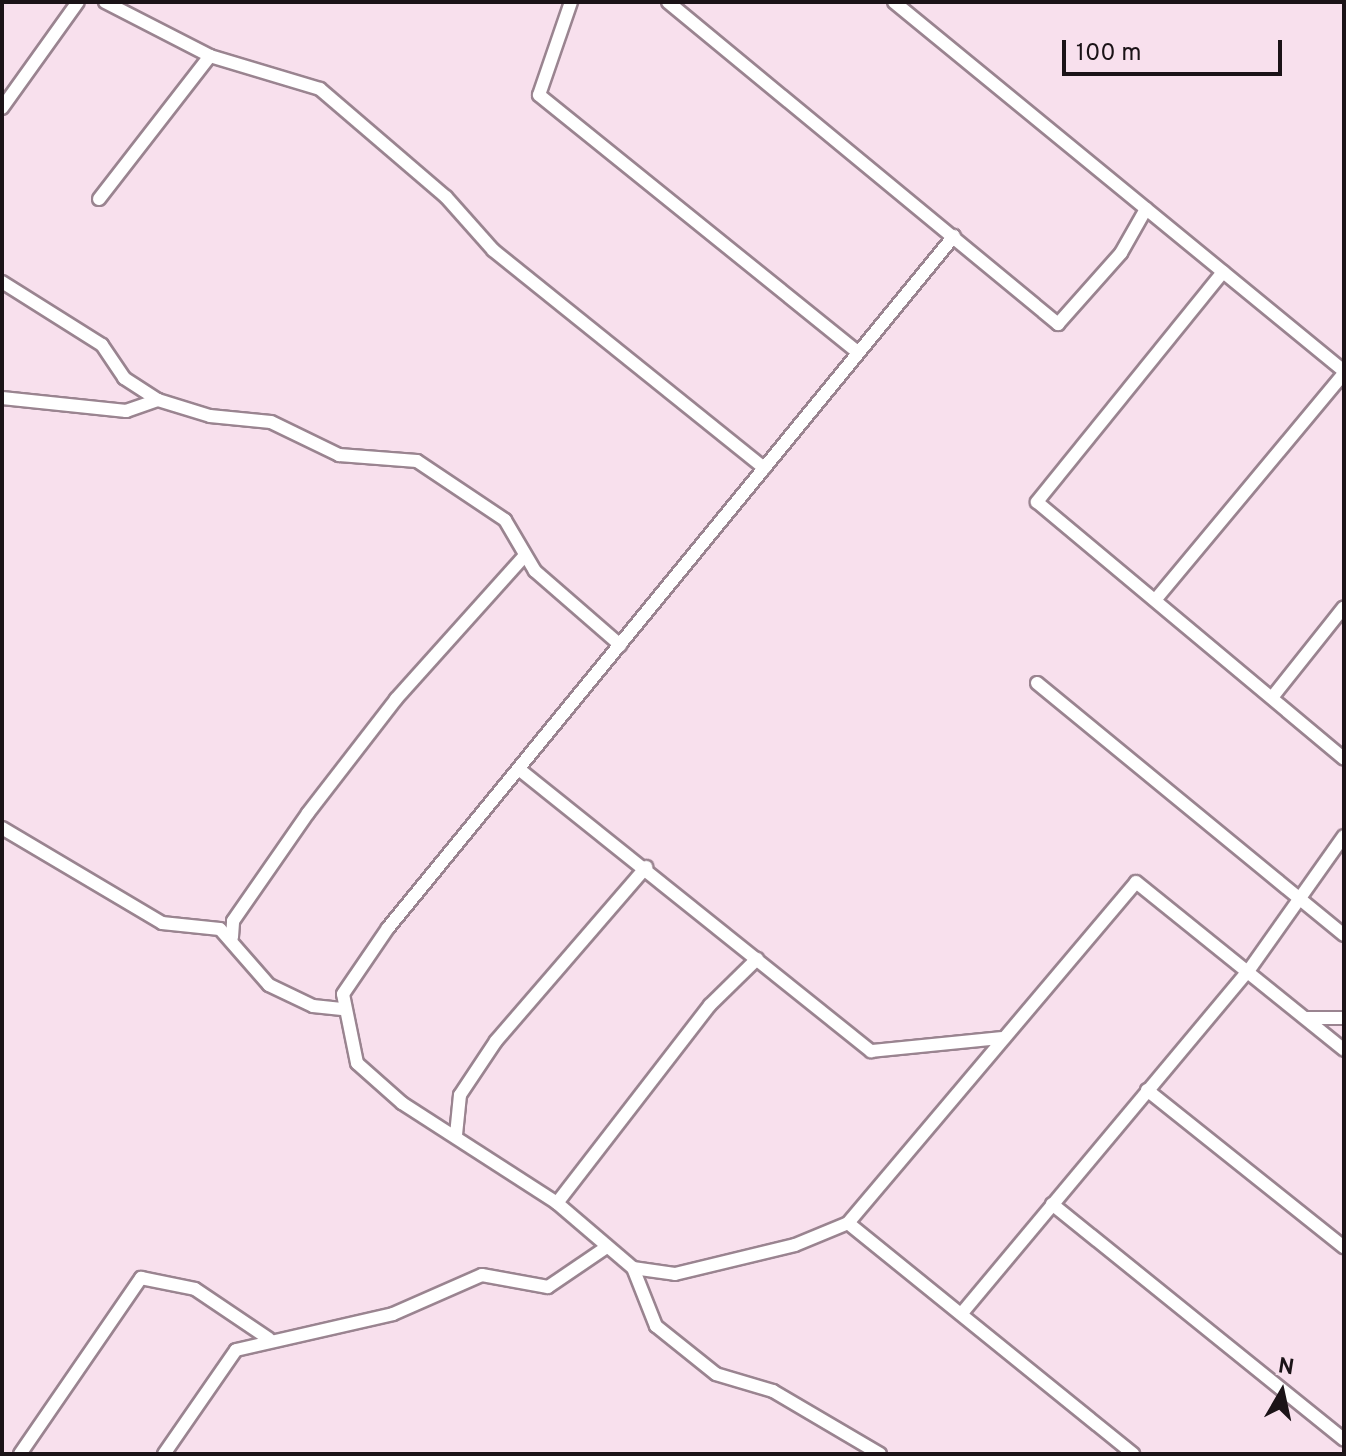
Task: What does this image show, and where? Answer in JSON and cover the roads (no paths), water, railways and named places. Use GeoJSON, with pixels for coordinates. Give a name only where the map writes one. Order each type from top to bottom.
{"type":"FeatureCollection","features":[{"type":"Feature","properties":{"kind":"street"},"geometry":{"type":"LineString","coordinates":[[2,108],[78,2]]}},
{"type":"Feature","properties":{"kind":"street"},"geometry":{"type":"LineString","coordinates":[[105,2],[210,56],[320,89],[446,197],[493,250],[764,468]]}},
{"type":"Feature","properties":{"kind":"street"},"geometry":{"type":"LineString","coordinates":[[571,2],[539,95],[858,352]]}},
{"type":"Feature","properties":{"kind":"street"},"geometry":{"type":"LineString","coordinates":[[668,2],[1058,324],[1121,253],[1146,209]]}},
{"type":"Feature","properties":{"kind":"street"},"geometry":{"type":"LineString","coordinates":[[894,2],[1344,372],[1156,599]]}},
{"type":"Feature","properties":{"kind":"street"},"geometry":{"type":"LineString","coordinates":[[99,199],[210,56]]}},
{"type":"Feature","properties":{"kind":"street"},"geometry":{"type":"LineString","coordinates":[[954,236],[388,928],[343,994],[342,1009],[357,1063],[402,1103],[557,1203],[604,1249],[633,1268],[675,1274],[795,1245],[848,1223],[1001,1038],[1136,882],[1249,970],[1344,1050]]}},
{"type":"Feature","properties":{"kind":"street"},"geometry":{"type":"LineString","coordinates":[[1223,272],[1037,502],[1274,695],[1344,759]]}},
{"type":"Feature","properties":{"kind":"street"},"geometry":{"type":"LineString","coordinates":[[2,282],[102,345],[124,378],[158,400],[210,416],[271,422],[339,455],[417,461],[505,520],[525,555],[620,645]]}},
{"type":"Feature","properties":{"kind":"street"},"geometry":{"type":"LineString","coordinates":[[2,398],[126,411],[158,400]]}},
{"type":"Feature","properties":{"kind":"street"},"geometry":{"type":"LineString","coordinates":[[232,937],[233,921],[308,813],[396,699],[525,555]]}},
{"type":"Feature","properties":{"kind":"street"},"geometry":{"type":"LineString","coordinates":[[1274,695],[1344,607]]}},
{"type":"Feature","properties":{"kind":"street"},"geometry":{"type":"LineString","coordinates":[[1037,683],[1295,899],[1344,935]]}},
{"type":"Feature","properties":{"kind":"street"},"geometry":{"type":"LineString","coordinates":[[520,770],[646,867],[871,1051],[1001,1038]]}},
{"type":"Feature","properties":{"kind":"street"},"geometry":{"type":"LineString","coordinates":[[2,828],[162,923],[220,929],[232,937],[269,985],[313,1006],[342,1009]]}},
{"type":"Feature","properties":{"kind":"street"},"geometry":{"type":"LineString","coordinates":[[962,1313],[1249,970],[1295,899],[1344,836]]}},
{"type":"Feature","properties":{"kind":"street"},"geometry":{"type":"LineString","coordinates":[[456,1135],[460,1095],[496,1041],[646,867]]}},
{"type":"Feature","properties":{"kind":"street"},"geometry":{"type":"LineString","coordinates":[[557,1203],[710,1005],[757,959]]}},
{"type":"Feature","properties":{"kind":"street"},"geometry":{"type":"LineString","coordinates":[[1306,1018],[1344,1018]]}},
{"type":"Feature","properties":{"kind":"street"},"geometry":{"type":"LineString","coordinates":[[1147,1090],[1344,1247]]}},
{"type":"Feature","properties":{"kind":"street"},"geometry":{"type":"LineString","coordinates":[[1052,1204],[1344,1440]]}},
{"type":"Feature","properties":{"kind":"street"},"geometry":{"type":"LineString","coordinates":[[848,1223],[1133,1454]]}},
{"type":"Feature","properties":{"kind":"street"},"geometry":{"type":"LineString","coordinates":[[164,1454],[236,1350],[269,1339],[393,1314],[482,1275],[548,1287],[604,1249]]}},
{"type":"Feature","properties":{"kind":"street"},"geometry":{"type":"LineString","coordinates":[[633,1268],[656,1326],[716,1374],[773,1391],[880,1454]]}},
{"type":"Feature","properties":{"kind":"street"},"geometry":{"type":"LineString","coordinates":[[20,1454],[141,1278],[195,1289],[269,1339]]}}]}
